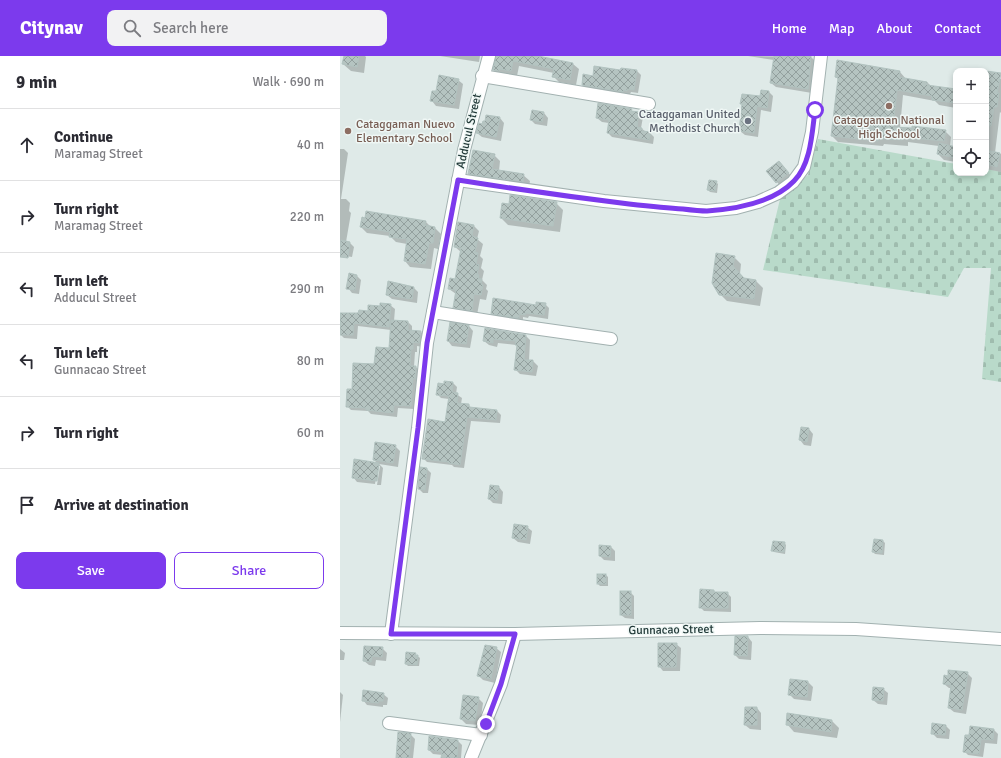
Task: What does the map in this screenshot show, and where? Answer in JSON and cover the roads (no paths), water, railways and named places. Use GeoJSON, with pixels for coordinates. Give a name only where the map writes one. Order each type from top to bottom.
{"type":"FeatureCollection","features":[{"type":"Feature","properties":{"kind":"street","name":"Adducul Street"},"geometry":{"type":"LineString","coordinates":[[391,634],[418,428],[427,343],[464,150],[482,76],[489,56]]}},
{"type":"Feature","properties":{"kind":"street"},"geometry":{"type":"LineString","coordinates":[[458,180],[604,201],[706,211],[736,208],[758,202],[778,193],[794,182],[804,168],[812,132],[821,56]]}},
{"type":"Feature","properties":{"kind":"street"},"geometry":{"type":"LineString","coordinates":[[482,76],[649,104]]}},
{"type":"Feature","properties":{"kind":"street"},"geometry":{"type":"LineString","coordinates":[[433,312],[611,339]]}},
{"type":"Feature","properties":{"kind":"street","name":"Gunnacao Street"},"geometry":{"type":"LineString","coordinates":[[340,634],[515,634],[760,628],[849,628],[1001,639]]}},
{"type":"Feature","properties":{"kind":"street"},"geometry":{"type":"LineString","coordinates":[[472,758],[501,684],[515,634]]}},
{"type":"Feature","properties":{"kind":"street"},"geometry":{"type":"LineString","coordinates":[[389,723],[481,735]]}},
{"type":"Feature","properties":{"kind":"place","name":"Cataggaman National High School"},"geometry":{"type":"Point","coordinates":[889,106]}},
{"type":"Feature","properties":{"kind":"place","name":"Cataggaman United Methodist Church"},"geometry":{"type":"Point","coordinates":[748,121]}},
{"type":"Feature","properties":{"kind":"place","name":"Cataggaman Nuevo Elementary School"},"geometry":{"type":"Point","coordinates":[348,131]}}]}
